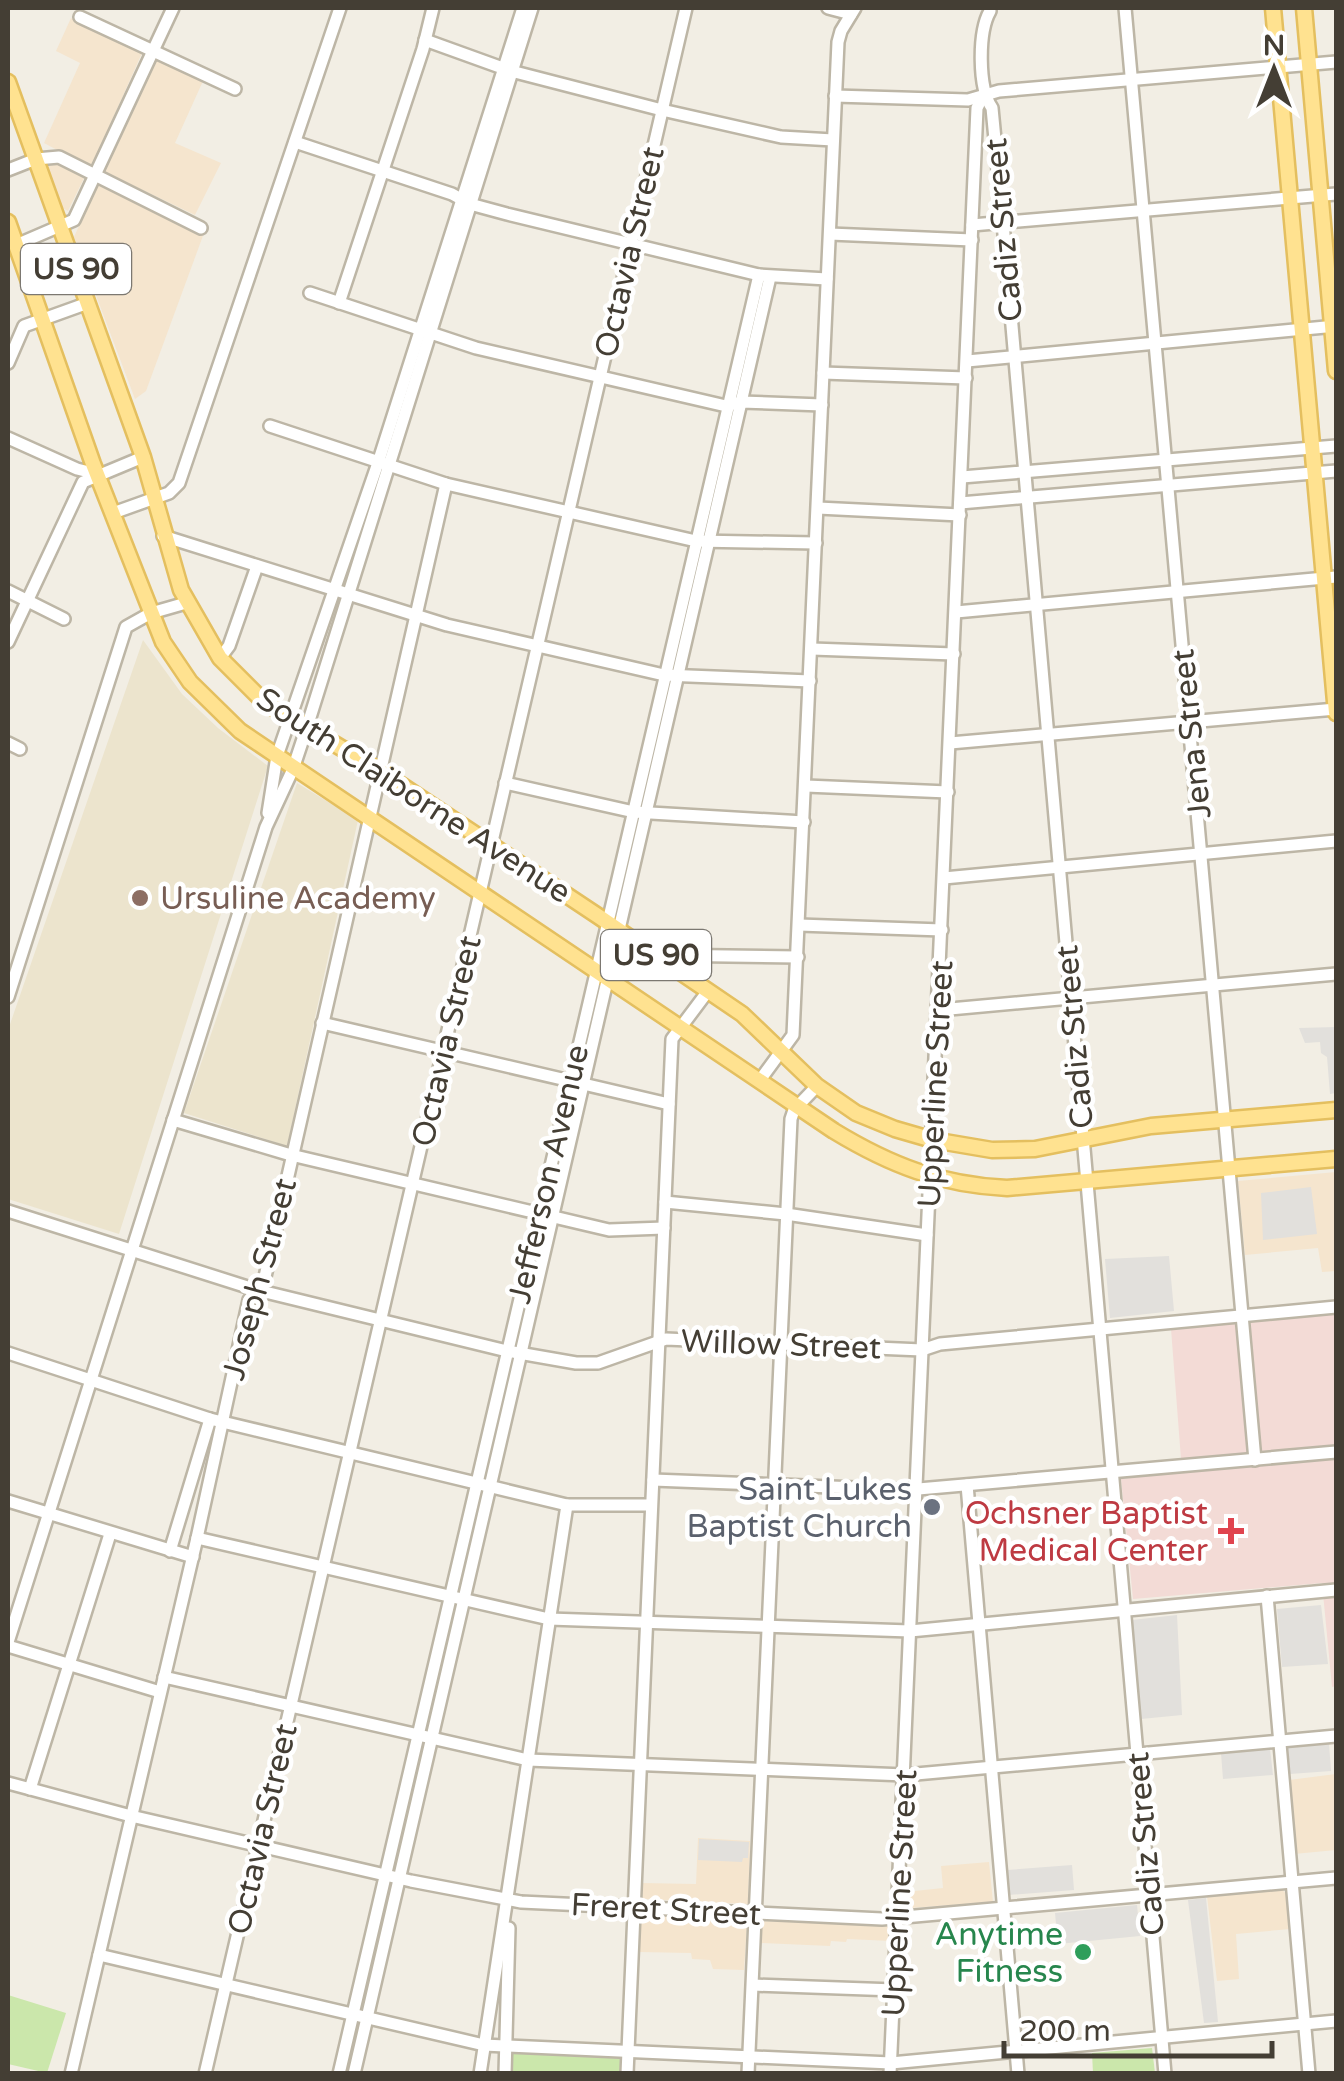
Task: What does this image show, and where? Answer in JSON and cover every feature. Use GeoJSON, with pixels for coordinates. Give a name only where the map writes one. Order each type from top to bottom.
{"type":"FeatureCollection","features":[{"type":"Feature","properties":{"kind":"main road"},"geometry":{"type":"LineString","coordinates":[[1273,8],[1315,472],[1330,577],[1336,710]]}},
{"type":"Feature","properties":{"kind":"main road"},"geometry":{"type":"LineString","coordinates":[[1304,8],[1329,194],[1336,371]]}},
{"type":"Feature","properties":{"kind":"main road","name":"South Claiborne Avenue"},"geometry":{"type":"LineString","coordinates":[[8,82],[143,457],[163,536],[186,603],[220,658],[264,702],[380,770],[742,1014],[816,1086],[856,1113],[933,1140],[992,1150],[1035,1149],[1151,1126],[1336,1110]]}},
{"type":"Feature","properties":{"kind":"main road","name":"South Claiborne Avenue"},"geometry":{"type":"LineString","coordinates":[[8,222],[97,474],[163,642],[190,682],[240,732],[881,1159],[930,1178],[1008,1188],[1336,1159]]}},
{"type":"Feature","properties":{"kind":"street"},"geometry":{"type":"LineString","coordinates":[[16,244],[74,220],[173,8]]}},
{"type":"Feature","properties":{"kind":"street"},"geometry":{"type":"LineString","coordinates":[[113,513],[169,493],[179,484],[340,8]]}},
{"type":"Feature","properties":{"kind":"street"},"geometry":{"type":"LineString","coordinates":[[339,303],[384,172],[433,8]]}},
{"type":"Feature","properties":{"kind":"street"},"geometry":{"type":"LineString","coordinates":[[160,1692],[8,1644],[266,827],[293,769],[306,728],[342,592],[507,69],[522,8]]}},
{"type":"Feature","properties":{"kind":"street"},"geometry":{"type":"LineString","coordinates":[[507,69],[532,8]]}},
{"type":"Feature","properties":{"kind":"street","name":"Octavia Street"},"geometry":{"type":"LineString","coordinates":[[205,2074],[686,8]]}},
{"type":"Feature","properties":{"kind":"street"},"geometry":{"type":"LineString","coordinates":[[760,1080],[793,1035],[798,958],[839,37],[853,11],[828,8]]}},
{"type":"Feature","properties":{"kind":"street","name":"Jena Street"},"geometry":{"type":"LineString","coordinates":[[1126,8],[1255,1460]]}},
{"type":"Feature","properties":{"kind":"street","name":"Cadiz Street"},"geometry":{"type":"LineString","coordinates":[[990,9],[982,32],[984,96],[992,108],[1004,224],[1164,2074]]}},
{"type":"Feature","properties":{"kind":"street"},"geometry":{"type":"LineString","coordinates":[[80,17],[235,89]]}},
{"type":"Feature","properties":{"kind":"street"},"geometry":{"type":"LineString","coordinates":[[425,40],[507,69],[662,110],[781,137],[834,140]]}},
{"type":"Feature","properties":{"kind":"street"},"geometry":{"type":"LineString","coordinates":[[836,96],[968,100],[999,91],[1336,62]]}},
{"type":"Feature","properties":{"kind":"street","name":"Upperline Street"},"geometry":{"type":"LineString","coordinates":[[891,2068],[977,108],[984,96]]}},
{"type":"Feature","properties":{"kind":"street"},"geometry":{"type":"LineString","coordinates":[[295,142],[466,202],[764,276],[828,279]]}},
{"type":"Feature","properties":{"kind":"street"},"geometry":{"type":"LineString","coordinates":[[8,170],[36,159],[59,157],[201,228]]}},
{"type":"Feature","properties":{"kind":"street"},"geometry":{"type":"LineString","coordinates":[[972,225],[1329,194]]}},
{"type":"Feature","properties":{"kind":"street"},"geometry":{"type":"LineString","coordinates":[[830,234],[972,240]]}},
{"type":"Feature","properties":{"kind":"street","name":"Jefferson Avenue"},"geometry":{"type":"LineString","coordinates":[[339,2074],[450,1597],[483,1485],[584,1084],[609,978],[613,926],[710,540],[764,276]]}},
{"type":"Feature","properties":{"kind":"street","name":"Jefferson Avenue"},"geometry":{"type":"LineString","coordinates":[[640,812],[664,675],[726,406],[764,276]]}},
{"type":"Feature","properties":{"kind":"street"},"geometry":{"type":"LineString","coordinates":[[310,294],[476,348],[726,406],[741,402],[822,405]]}},
{"type":"Feature","properties":{"kind":"street"},"geometry":{"type":"LineString","coordinates":[[8,362],[24,326],[88,302]]}},
{"type":"Feature","properties":{"kind":"street"},"geometry":{"type":"LineString","coordinates":[[967,361],[1334,326]]}},
{"type":"Feature","properties":{"kind":"street"},"geometry":{"type":"LineString","coordinates":[[823,374],[966,378]]}},
{"type":"Feature","properties":{"kind":"street"},"geometry":{"type":"LineString","coordinates":[[270,426],[446,484],[696,541],[816,543]]}},
{"type":"Feature","properties":{"kind":"street"},"geometry":{"type":"LineString","coordinates":[[8,438],[97,474]]}},
{"type":"Feature","properties":{"kind":"street"},"geometry":{"type":"LineString","coordinates":[[962,477],[1336,446]]}},
{"type":"Feature","properties":{"kind":"street"},"geometry":{"type":"LineString","coordinates":[[1288,450],[1290,475]]}},
{"type":"Feature","properties":{"kind":"street"},"geometry":{"type":"LineString","coordinates":[[8,642],[82,484],[97,474],[143,457]]}},
{"type":"Feature","properties":{"kind":"street"},"geometry":{"type":"LineString","coordinates":[[818,508],[960,509],[1026,499],[1336,471]]}},
{"type":"Feature","properties":{"kind":"street","name":"Joseph Street"},"geometry":{"type":"LineString","coordinates":[[71,2074],[193,1557],[216,1421],[249,1300],[264,1281],[446,484]]}},
{"type":"Feature","properties":{"kind":"street"},"geometry":{"type":"LineString","coordinates":[[163,536],[414,616],[664,675],[810,681]]}},
{"type":"Feature","properties":{"kind":"street"},"geometry":{"type":"LineString","coordinates":[[220,658],[229,646],[257,566]]}},
{"type":"Feature","properties":{"kind":"street"},"geometry":{"type":"LineString","coordinates":[[956,612],[1330,577]]}},
{"type":"Feature","properties":{"kind":"street"},"geometry":{"type":"LineString","coordinates":[[8,592],[64,619]]}},
{"type":"Feature","properties":{"kind":"street"},"geometry":{"type":"LineString","coordinates":[[266,827],[276,756],[342,592]]}},
{"type":"Feature","properties":{"kind":"street"},"geometry":{"type":"LineString","coordinates":[[8,997],[126,627],[151,613],[186,603]]}},
{"type":"Feature","properties":{"kind":"street"},"geometry":{"type":"LineString","coordinates":[[812,649],[954,654]]}},
{"type":"Feature","properties":{"kind":"street"},"geometry":{"type":"LineString","coordinates":[[950,744],[1336,710]]}},
{"type":"Feature","properties":{"kind":"street"},"geometry":{"type":"LineString","coordinates":[[505,783],[640,812],[804,822]]}},
{"type":"Feature","properties":{"kind":"street"},"geometry":{"type":"LineString","coordinates":[[806,786],[948,792]]}},
{"type":"Feature","properties":{"kind":"street"},"geometry":{"type":"LineString","coordinates":[[944,878],[1336,841]]}},
{"type":"Feature","properties":{"kind":"street"},"geometry":{"type":"LineString","coordinates":[[800,925],[942,930]]}},
{"type":"Feature","properties":{"kind":"street","name":"Jefferson Avenue"},"geometry":{"type":"LineString","coordinates":[[514,1352],[538,1214],[595,968],[613,926]]}},
{"type":"Feature","properties":{"kind":"street"},"geometry":{"type":"LineString","coordinates":[[656,955],[798,958]]}},
{"type":"Feature","properties":{"kind":"street"},"geometry":{"type":"LineString","coordinates":[[939,1010],[1336,974]]}},
{"type":"Feature","properties":{"kind":"street"},"geometry":{"type":"LineString","coordinates":[[627,2074],[672,1040],[708,991]]}},
{"type":"Feature","properties":{"kind":"street"},"geometry":{"type":"LineString","coordinates":[[322,1023],[669,1104]]}},
{"type":"Feature","properties":{"kind":"street"},"geometry":{"type":"LineString","coordinates":[[748,2074],[791,1119],[816,1086]]}},
{"type":"Feature","properties":{"kind":"street"},"geometry":{"type":"LineString","coordinates":[[174,1120],[290,1155],[552,1218],[620,1232],[664,1228]]}},
{"type":"Feature","properties":{"kind":"street"},"geometry":{"type":"LineString","coordinates":[[666,1202],[786,1214],[927,1236]]}},
{"type":"Feature","properties":{"kind":"street","name":"Willow Street"},"geometry":{"type":"LineString","coordinates":[[8,1211],[257,1290],[514,1352],[576,1363],[598,1363],[666,1339],[922,1350],[940,1344],[1336,1308]]}},
{"type":"Feature","properties":{"kind":"street"},"geometry":{"type":"LineString","coordinates":[[8,1353],[216,1421],[566,1506],[652,1505]]}},
{"type":"Feature","properties":{"kind":"street"},"geometry":{"type":"LineString","coordinates":[[170,1551],[216,1421]]}},
{"type":"Feature","properties":{"kind":"street"},"geometry":{"type":"LineString","coordinates":[[653,1480],[916,1488],[1336,1452]]}},
{"type":"Feature","properties":{"kind":"street","name":"Jefferson Avenue"},"geometry":{"type":"LineString","coordinates":[[354,2074],[464,1600],[483,1485]]}},
{"type":"Feature","properties":{"kind":"street"},"geometry":{"type":"LineString","coordinates":[[966,1485],[1018,2074]]}},
{"type":"Feature","properties":{"kind":"street"},"geometry":{"type":"LineString","coordinates":[[8,1501],[193,1557]]}},
{"type":"Feature","properties":{"kind":"street"},"geometry":{"type":"LineString","coordinates":[[480,2074],[566,1506]]}},
{"type":"Feature","properties":{"kind":"street"},"geometry":{"type":"LineString","coordinates":[[30,1789],[110,1534]]}},
{"type":"Feature","properties":{"kind":"street"},"geometry":{"type":"LineString","coordinates":[[197,1538],[550,1619],[910,1632],[1336,1590]]}},
{"type":"Feature","properties":{"kind":"street"},"geometry":{"type":"LineString","coordinates":[[1267,1596],[1308,2074]]}},
{"type":"Feature","properties":{"kind":"street"},"geometry":{"type":"LineString","coordinates":[[164,1676],[528,1760],[905,1775],[1336,1736]]}},
{"type":"Feature","properties":{"kind":"street","name":"Freret Street"},"geometry":{"type":"LineString","coordinates":[[8,1783],[258,1846],[508,1901],[898,1918],[1336,1878]]}},
{"type":"Feature","properties":{"kind":"street"},"geometry":{"type":"LineString","coordinates":[[505,2074],[508,1901]]}},
{"type":"Feature","properties":{"kind":"street"},"geometry":{"type":"LineString","coordinates":[[99,1955],[484,2045],[891,2068],[1016,2050],[1336,2021]]}},
{"type":"Feature","properties":{"kind":"street"},"geometry":{"type":"LineString","coordinates":[[752,1985],[895,1990]]}},
{"type":"Feature","properties":{"kind":"shaded area"},"geometry":{"type":"Polygon","coordinates":[[[71,18],[142,53],[93,163],[87,166],[44,143],[80,63],[56,51],[71,18]]]}},
{"type":"Feature","properties":{"kind":"shaded area"},"geometry":{"type":"Polygon","coordinates":[[[156,59],[203,81],[175,143],[221,163],[195,215],[105,172],[156,59]]]}},
{"type":"Feature","properties":{"kind":"shaded area"},"geometry":{"type":"Polygon","coordinates":[[[51,162],[85,176],[68,211],[61,207],[48,166],[51,162]]]}},
{"type":"Feature","properties":{"kind":"shaded area"},"geometry":{"type":"Polygon","coordinates":[[[98,184],[204,233],[146,391],[135,399],[74,237],[98,184]]]}},
{"type":"Feature","properties":{"kind":"shaded area","name":"Ursuline Academy"},"geometry":{"type":"Polygon","coordinates":[[[143,640],[182,694],[268,766],[119,1234],[8,1199],[8,1030],[143,640]]]}},
{"type":"Feature","properties":{"kind":"shaded area"},"geometry":{"type":"Polygon","coordinates":[[[297,783],[358,820],[287,1146],[184,1113],[297,783]]]}},
{"type":"Feature","properties":{"kind":"shaded area"},"geometry":{"type":"Polygon","coordinates":[[[1336,1027],[1336,1093],[1330,1094],[1327,1057],[1321,1053],[1320,1042],[1305,1043],[1299,1028],[1336,1027]]]}},
{"type":"Feature","properties":{"kind":"shaded area"},"geometry":{"type":"Polygon","coordinates":[[[1336,1172],[1336,1271],[1322,1272],[1318,1248],[1245,1255],[1238,1181],[1336,1172]]]}},
{"type":"Feature","properties":{"kind":"shaded area"},"geometry":{"type":"Polygon","coordinates":[[[1311,1187],[1317,1234],[1263,1240],[1261,1193],[1311,1187]]]}},
{"type":"Feature","properties":{"kind":"shaded area"},"geometry":{"type":"Polygon","coordinates":[[[1169,1256],[1174,1311],[1110,1318],[1105,1259],[1169,1256]]]}},
{"type":"Feature","properties":{"kind":"shaded area","name":"Ochsner Baptist Medical Center"},"geometry":{"type":"Polygon","coordinates":[[[1336,1314],[1336,1686],[1332,1687],[1322,1583],[1133,1599],[1121,1479],[1182,1472],[1171,1329],[1336,1314]]]}},
{"type":"Feature","properties":{"kind":"shaded area"},"geometry":{"type":"Polygon","coordinates":[[[1321,1605],[1328,1664],[1282,1667],[1277,1609],[1321,1605]]]}},
{"type":"Feature","properties":{"kind":"shaded area"},"geometry":{"type":"Polygon","coordinates":[[[1177,1615],[1182,1715],[1141,1719],[1132,1620],[1177,1615]]]}},
{"type":"Feature","properties":{"kind":"shaded area"},"geometry":{"type":"Polygon","coordinates":[[[1329,1744],[1331,1771],[1290,1774],[1288,1747],[1329,1744]]]}},
{"type":"Feature","properties":{"kind":"shaded area"},"geometry":{"type":"Polygon","coordinates":[[[1270,1749],[1273,1775],[1223,1779],[1221,1753],[1270,1749]]]}},
{"type":"Feature","properties":{"kind":"shaded area"},"geometry":{"type":"Polygon","coordinates":[[[1336,1774],[1336,1850],[1294,1854],[1289,1780],[1336,1774]]]}},
{"type":"Feature","properties":{"kind":"shaded area"},"geometry":{"type":"Polygon","coordinates":[[[698,1838],[750,1841],[748,1904],[642,1899],[642,1883],[696,1884],[698,1838]]]}},
{"type":"Feature","properties":{"kind":"shaded area"},"geometry":{"type":"Polygon","coordinates":[[[699,1839],[749,1842],[748,1858],[742,1862],[698,1860],[699,1839]]]}},
{"type":"Feature","properties":{"kind":"shaded area"},"geometry":{"type":"Polygon","coordinates":[[[989,1862],[993,1902],[910,1908],[903,1905],[905,1892],[943,1888],[941,1866],[989,1862]]]}},
{"type":"Feature","properties":{"kind":"shaded area"},"geometry":{"type":"Polygon","coordinates":[[[1072,1865],[1074,1890],[1008,1895],[1007,1870],[1072,1865]]]}},
{"type":"Feature","properties":{"kind":"shaded area"},"geometry":{"type":"Polygon","coordinates":[[[1282,1890],[1287,1894],[1290,1929],[1236,1934],[1239,1979],[1217,1981],[1207,1896],[1282,1890]]]}},
{"type":"Feature","properties":{"kind":"shaded area"},"geometry":{"type":"Polygon","coordinates":[[[1206,1898],[1218,2022],[1204,2023],[1188,1900],[1206,1898]]]}},
{"type":"Feature","properties":{"kind":"shaded area"},"geometry":{"type":"Polygon","coordinates":[[[1137,1905],[1140,1936],[1058,1944],[1055,1913],[1137,1905]]]}},
{"type":"Feature","properties":{"kind":"shaded area"},"geometry":{"type":"Polygon","coordinates":[[[644,1913],[745,1920],[744,1970],[713,1969],[710,1960],[692,1959],[691,1953],[639,1952],[644,1913]]]}},
{"type":"Feature","properties":{"kind":"shaded area"},"geometry":{"type":"Polygon","coordinates":[[[762,1921],[889,1925],[891,1941],[847,1939],[831,1941],[830,1946],[760,1943],[762,1921]]]}},
{"type":"Feature","properties":{"kind":"green space"},"geometry":{"type":"Polygon","coordinates":[[[8,1995],[66,2013],[47,2073],[8,2064],[8,1995]]]}},
{"type":"Feature","properties":{"kind":"green space"},"geometry":{"type":"Polygon","coordinates":[[[506,2046],[628,2051],[627,2073],[505,2074],[506,2046]]]}},
{"type":"Feature","properties":{"kind":"green space"},"geometry":{"type":"Polygon","coordinates":[[[1152,2048],[1155,2073],[1093,2073],[1092,2053],[1152,2048]]]}},
{"type":"Feature","properties":{"kind":"place","name":"Ursuline Academy"},"geometry":{"type":"Point","coordinates":[140,898]}},
{"type":"Feature","properties":{"kind":"place","name":"Saint Lukes Baptist Church"},"geometry":{"type":"Point","coordinates":[932,1507]}},
{"type":"Feature","properties":{"kind":"place","name":"Ochsner Baptist Medical Center"},"geometry":{"type":"Point","coordinates":[1231,1531]}},
{"type":"Feature","properties":{"kind":"place","name":"Anytime Fitness"},"geometry":{"type":"Point","coordinates":[1083,1952]}}]}
